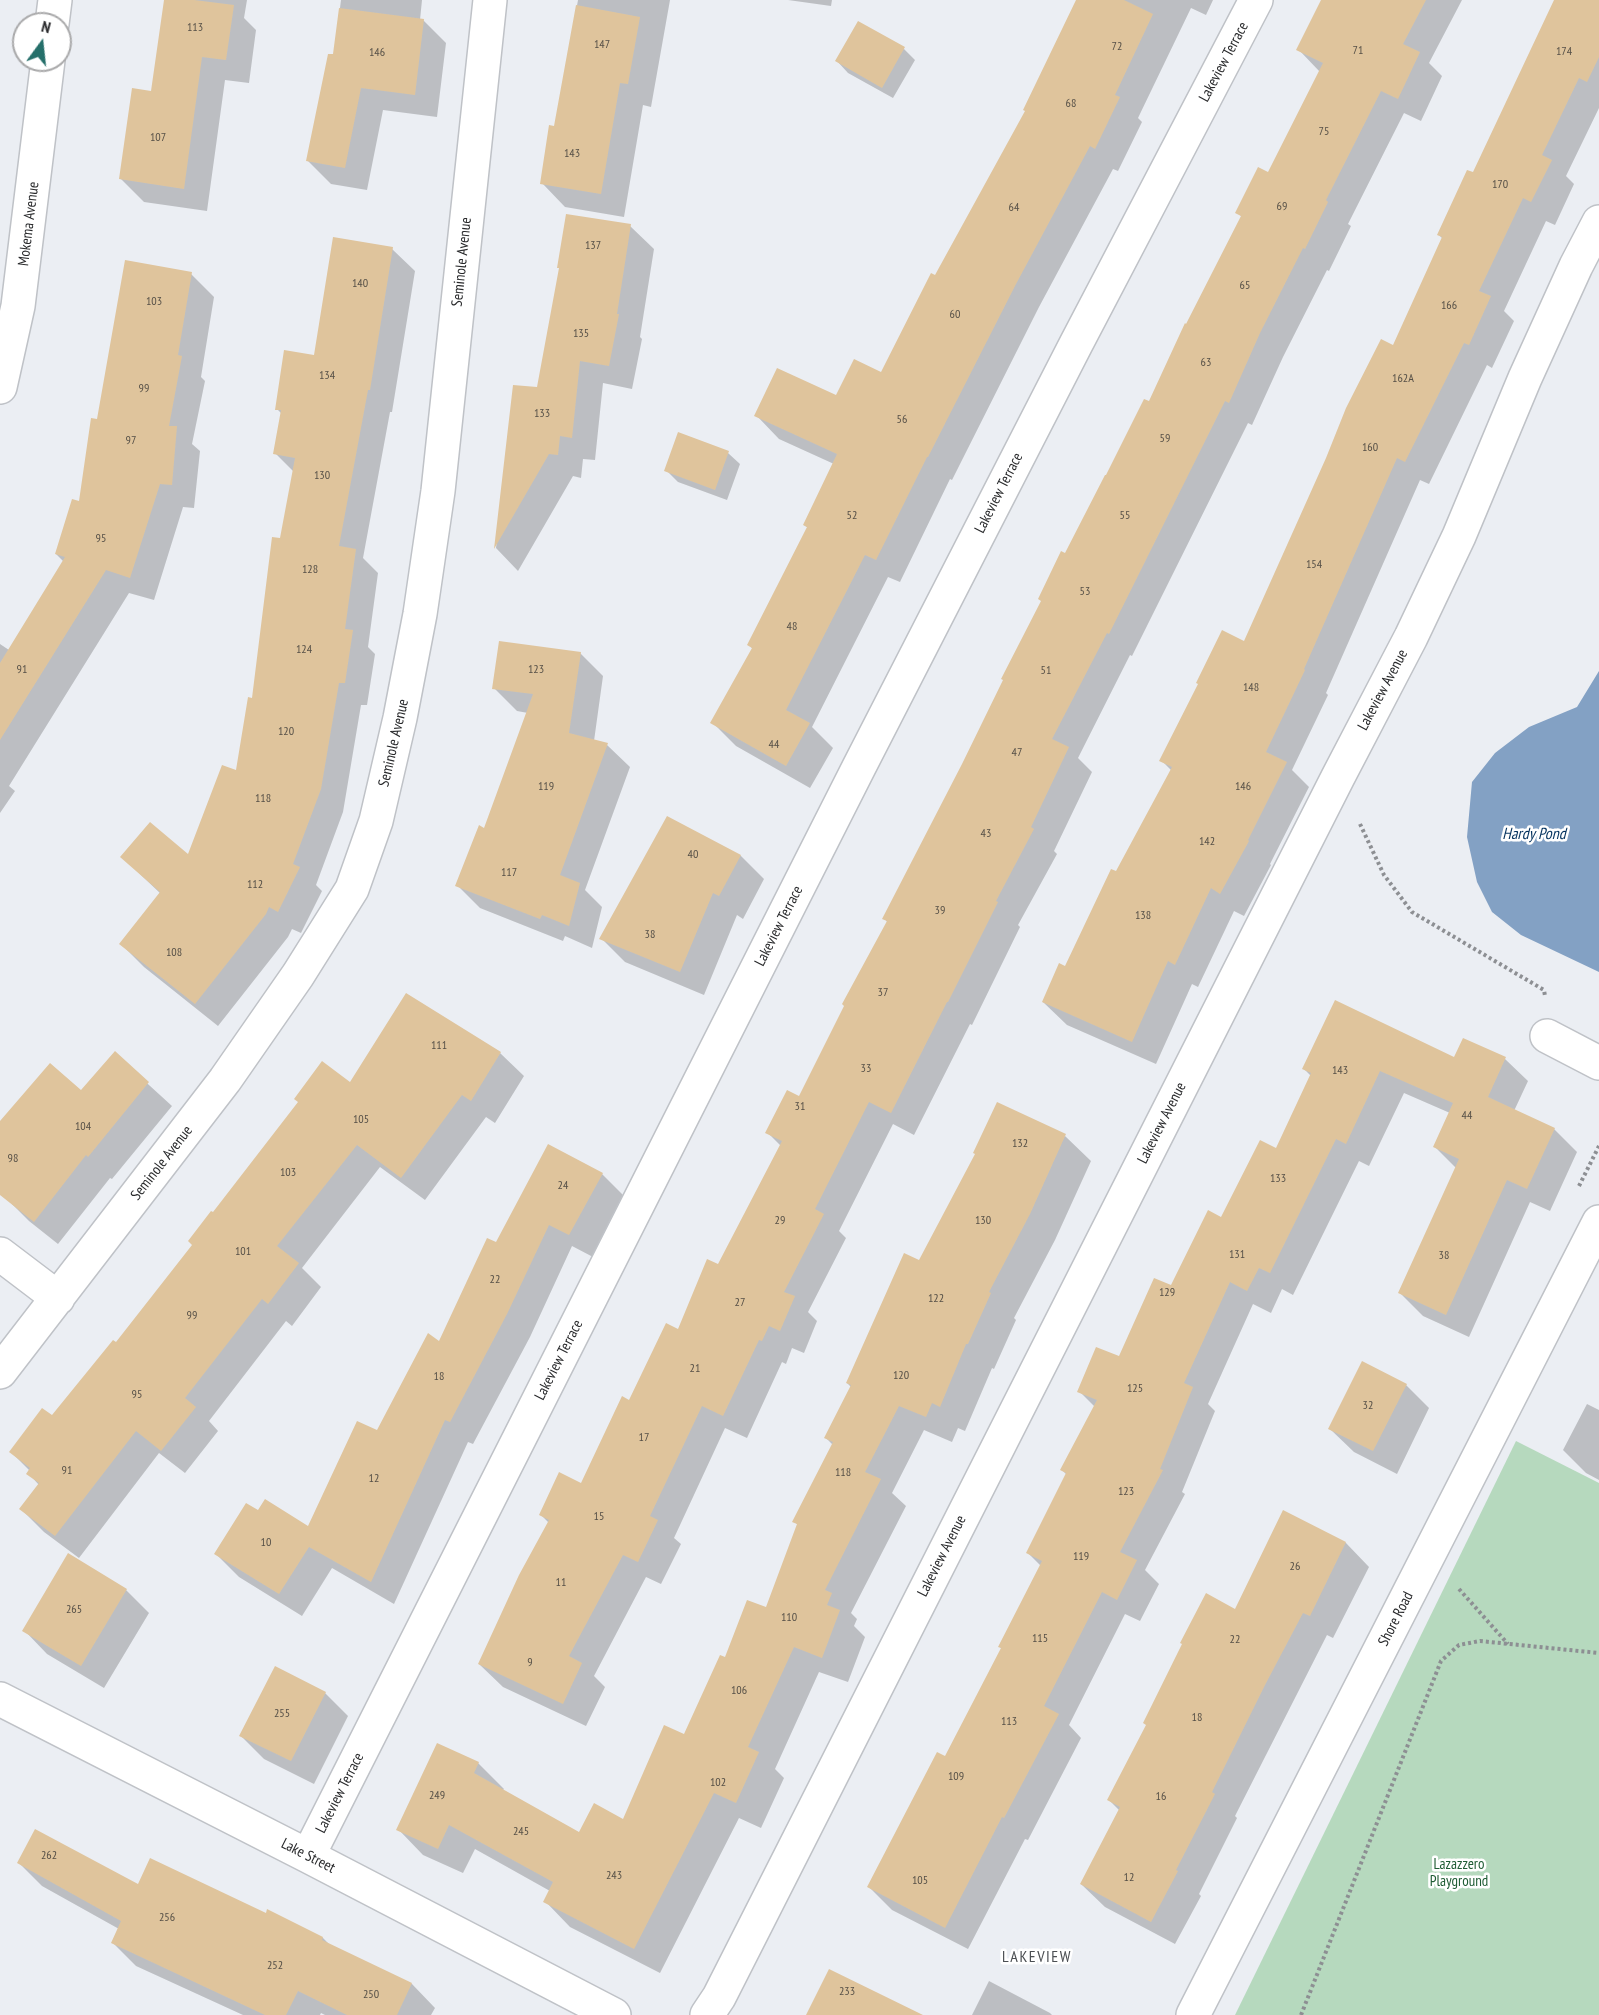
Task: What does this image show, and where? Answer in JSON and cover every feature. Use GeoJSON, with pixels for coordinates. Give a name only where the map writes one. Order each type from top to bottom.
{"type":"FeatureCollection","features":[{"type":"Feature","properties":{"kind":"street","name":"Seminole Avenue"},"geometry":{"type":"LineString","coordinates":[[0,1372],[225,1080],[298,975],[352,889],[376,821],[400,718],[420,614],[438,491],[490,0]]}},
{"type":"Feature","properties":{"kind":"street","name":"Lakeview Terrace"},"geometry":{"type":"LineString","coordinates":[[308,1856],[859,767],[1256,0]]}},
{"type":"Feature","properties":{"kind":"street","name":"Mokema Avenue"},"geometry":{"type":"LineString","coordinates":[[0,387],[18,306],[47,72]]}},
{"type":"Feature","properties":{"kind":"street","name":"Lakeview Avenue"},"geometry":{"type":"LineString","coordinates":[[707,2015],[719,1997],[1411,637],[1454,546],[1525,378],[1576,266],[1599,222]]}},
{"type":"Feature","properties":{"kind":"street"},"geometry":{"type":"LineString","coordinates":[[1547,1036],[1599,1063]]}},
{"type":"Feature","properties":{"kind":"street","name":"Shore Road"},"geometry":{"type":"LineString","coordinates":[[1193,2015],[1599,1222]]}},
{"type":"Feature","properties":{"kind":"street"},"geometry":{"type":"LineString","coordinates":[[0,1254],[58,1298]]}},
{"type":"Feature","properties":{"kind":"street","name":"Lake Street"},"geometry":{"type":"LineString","coordinates":[[0,1699],[614,2015]]}},
{"type":"Feature","properties":{"kind":"path"},"geometry":{"type":"LineString","coordinates":[[1338,777],[1384,875],[1412,912],[1544,990],[1547,1036]]}},
{"type":"Feature","properties":{"kind":"path"},"geometry":{"type":"LineString","coordinates":[[1453,1582],[1509,1644]]}},
{"type":"Feature","properties":{"kind":"path"},"geometry":{"type":"LineString","coordinates":[[1301,2015],[1441,1661],[1459,1645],[1480,1641],[1599,1653]]}},
{"type":"Feature","properties":{"kind":"green space","name":"Lazazzero Playground"},"geometry":{"type":"Polygon","coordinates":[[[1516,1441],[1599,1483],[1599,2015],[1235,2015],[1516,1441]]]}},
{"type":"Feature","properties":{"kind":"water","name":"Hardy Pond"},"geometry":{"type":"Polygon","coordinates":[[[1599,671],[1599,972],[1521,935],[1492,912],[1477,882],[1467,837],[1472,782],[1495,753],[1529,727],[1577,707],[1599,671]]]}},
{"type":"Feature","properties":{"kind":"building"},"geometry":{"type":"Polygon","coordinates":[[[164,0],[194,0],[234,5],[226,60],[202,57],[184,189],[119,179],[132,88],[151,91],[164,0]]]}},
{"type":"Feature","properties":{"kind":"building"},"geometry":{"type":"Polygon","coordinates":[[[1076,0],[1124,0],[1153,14],[1115,95],[1120,97],[1095,149],[1090,146],[1016,284],[876,560],[865,555],[786,710],[810,723],[786,766],[710,723],[752,648],[747,645],[807,527],[803,525],[837,454],[754,416],[777,368],[836,395],[854,359],[881,372],[931,273],[935,275],[1025,111],[1023,110],[1076,0]]]}},
{"type":"Feature","properties":{"kind":"building"},"geometry":{"type":"Polygon","coordinates":[[[1321,0],[1426,0],[1403,44],[1420,52],[1398,99],[1381,91],[1326,200],[1328,202],[1305,249],[1303,248],[1260,333],[1229,403],[1225,401],[1109,634],[1107,633],[1052,739],[1069,747],[1031,827],[1034,829],[996,901],[998,902],[948,1002],[891,1113],[869,1102],[815,1209],[824,1214],[784,1292],[795,1296],[780,1331],[769,1326],[762,1341],[759,1340],[723,1416],[702,1406],[650,1516],[658,1520],[638,1562],[623,1555],[569,1656],[582,1663],[563,1704],[478,1664],[519,1575],[549,1520],[539,1515],[559,1472],[581,1483],[622,1396],[629,1400],[666,1323],[678,1329],[707,1259],[718,1264],[782,1141],[765,1133],[787,1090],[799,1096],[844,1006],[842,1004],[887,921],[882,919],[962,764],[1003,680],[1001,679],[1041,601],[1038,599],[1061,551],[1065,553],[1144,399],[1149,401],[1185,323],[1241,216],[1235,213],[1258,167],[1268,172],[1323,63],[1296,50],[1321,0]]]}},
{"type":"Feature","properties":{"kind":"building"},"geometry":{"type":"Polygon","coordinates":[[[1554,0],[1599,0],[1599,57],[1587,82],[1579,78],[1542,155],[1552,160],[1531,202],[1523,198],[1479,291],[1491,296],[1469,345],[1464,343],[1405,462],[1397,458],[1305,670],[1266,752],[1287,762],[1249,841],[1220,894],[1211,888],[1175,965],[1168,961],[1132,1042],[1042,1002],[1059,963],[1065,966],[1111,869],[1116,871],[1172,767],[1159,761],[1222,630],[1244,641],[1346,408],[1381,339],[1393,345],[1442,237],[1437,235],[1467,170],[1473,172],[1554,0]]]}},
{"type":"Feature","properties":{"kind":"building"},"geometry":{"type":"Polygon","coordinates":[[[576,5],[640,17],[628,84],[620,83],[601,194],[540,184],[549,125],[554,126],[576,5]]]}},
{"type":"Feature","properties":{"kind":"building"},"geometry":{"type":"Polygon","coordinates":[[[339,8],[424,19],[415,95],[361,88],[345,168],[306,161],[328,54],[333,54],[339,8]]]}},
{"type":"Feature","properties":{"kind":"building"},"geometry":{"type":"Polygon","coordinates":[[[858,21],[905,47],[882,88],[835,61],[858,21]]]}},
{"type":"Feature","properties":{"kind":"building"},"geometry":{"type":"Polygon","coordinates":[[[566,214],[631,224],[617,314],[619,314],[609,366],[580,361],[572,438],[560,436],[558,455],[549,454],[494,549],[513,385],[537,387],[559,268],[557,268],[566,214]]]}},
{"type":"Feature","properties":{"kind":"building"},"geometry":{"type":"Polygon","coordinates":[[[333,237],[393,247],[370,390],[368,390],[339,546],[356,549],[345,629],[353,630],[345,683],[339,683],[321,789],[293,864],[300,867],[278,912],[269,907],[266,914],[195,1004],[119,944],[160,892],[120,857],[150,822],[188,854],[222,765],[236,770],[248,697],[252,698],[272,537],[280,538],[295,458],[273,454],[281,410],[275,410],[284,350],[314,355],[333,237]]]}},
{"type":"Feature","properties":{"kind":"building"},"geometry":{"type":"Polygon","coordinates":[[[125,260],[192,272],[178,355],[182,356],[169,426],[177,426],[172,485],[160,484],[130,578],[106,570],[0,740],[0,663],[65,557],[55,554],[72,499],[79,501],[91,418],[97,419],[125,260]]]}},
{"type":"Feature","properties":{"kind":"building"},"geometry":{"type":"Polygon","coordinates":[[[678,432],[729,451],[715,490],[664,471],[678,432]]]}},
{"type":"Feature","properties":{"kind":"building"},"geometry":{"type":"Polygon","coordinates":[[[499,641],[581,652],[569,733],[608,743],[560,875],[580,883],[569,926],[542,915],[540,919],[455,886],[479,825],[484,828],[533,694],[492,689],[499,641]]]}},
{"type":"Feature","properties":{"kind":"building"},"geometry":{"type":"Polygon","coordinates":[[[667,816],[741,855],[719,896],[713,893],[680,972],[599,939],[667,816]]]}},
{"type":"Feature","properties":{"kind":"building"},"geometry":{"type":"Polygon","coordinates":[[[406,993],[501,1052],[471,1101],[462,1095],[401,1178],[357,1145],[277,1246],[299,1263],[268,1304],[262,1299],[185,1398],[196,1407],[161,1451],[136,1431],[55,1536],[19,1509],[39,1483],[26,1474],[30,1468],[9,1452],[42,1408],[52,1415],[113,1340],[116,1342],[192,1245],[188,1241],[298,1102],[294,1099],[322,1061],[350,1082],[406,993]]]}},
{"type":"Feature","properties":{"kind":"building"},"geometry":{"type":"Polygon","coordinates":[[[1335,1000],[1454,1057],[1463,1038],[1506,1057],[1488,1097],[1555,1128],[1527,1189],[1507,1180],[1446,1315],[1398,1293],[1459,1159],[1433,1147],[1453,1103],[1380,1071],[1346,1144],[1336,1139],[1270,1273],[1259,1268],[1247,1291],[1230,1282],[1184,1383],[1193,1387],[1160,1469],[1163,1470],[1120,1552],[1137,1560],[1117,1600],[1102,1592],[1044,1706],[1059,1714],[1004,1818],[1002,1817],[945,1928],[867,1887],[937,1752],[945,1756],[1001,1648],[998,1647],[1042,1561],[1026,1553],[1066,1473],[1060,1470],[1097,1400],[1077,1392],[1096,1347],[1119,1356],[1154,1278],[1171,1285],[1208,1210],[1221,1217],[1260,1140],[1276,1148],[1311,1073],[1302,1069],[1335,1000]]]}},
{"type":"Feature","properties":{"kind":"building"},"geometry":{"type":"Polygon","coordinates":[[[115,1051],[149,1082],[88,1157],[86,1155],[34,1222],[0,1195],[0,1121],[50,1063],[81,1090],[115,1051]]]}},
{"type":"Feature","properties":{"kind":"building"},"geometry":{"type":"Polygon","coordinates":[[[997,1102],[1066,1134],[1030,1214],[989,1292],[991,1293],[966,1344],[940,1407],[932,1403],[926,1417],[899,1406],[865,1472],[881,1479],[825,1590],[832,1593],[827,1605],[840,1610],[822,1658],[794,1647],[748,1747],[759,1752],[736,1803],[714,1793],[634,1949],[543,1902],[553,1882],[449,1825],[438,1849],[396,1830],[437,1743],[479,1762],[474,1773],[579,1832],[594,1803],[623,1819],[664,1725],[684,1734],[720,1655],[725,1657],[747,1600],[766,1607],[797,1524],[792,1522],[833,1442],[824,1438],[851,1385],[846,1383],[904,1253],[919,1260],[975,1154],[973,1153],[997,1102]]]}},
{"type":"Feature","properties":{"kind":"building"},"geometry":{"type":"Polygon","coordinates":[[[548,1144],[603,1173],[569,1235],[549,1225],[507,1314],[450,1422],[445,1420],[371,1582],[309,1547],[279,1594],[214,1554],[246,1503],[258,1510],[265,1499],[308,1526],[357,1421],[377,1430],[428,1333],[439,1341],[487,1238],[496,1242],[548,1144]]]}},
{"type":"Feature","properties":{"kind":"building"},"geometry":{"type":"Polygon","coordinates":[[[1362,1361],[1407,1384],[1373,1451],[1328,1429],[1362,1361]]]}},
{"type":"Feature","properties":{"kind":"building"},"geometry":{"type":"Polygon","coordinates":[[[1283,1510],[1346,1542],[1310,1616],[1303,1613],[1265,1685],[1212,1792],[1215,1794],[1176,1870],[1178,1871],[1151,1922],[1080,1884],[1120,1807],[1107,1800],[1146,1725],[1143,1723],[1206,1593],[1235,1609],[1283,1510]]]}},
{"type":"Feature","properties":{"kind":"building"},"geometry":{"type":"Polygon","coordinates":[[[68,1553],[127,1589],[81,1666],[22,1631],[68,1553]]]}},
{"type":"Feature","properties":{"kind":"building"},"geometry":{"type":"Polygon","coordinates":[[[275,1666],[326,1692],[291,1761],[239,1736],[275,1666]]]}},
{"type":"Feature","properties":{"kind":"building"},"geometry":{"type":"Polygon","coordinates":[[[35,1829],[138,1884],[150,1858],[266,1913],[267,1909],[323,1937],[322,1940],[412,1983],[397,2015],[347,2015],[298,1991],[286,2015],[265,2015],[111,1943],[121,1921],[17,1863],[35,1829]]]}},
{"type":"Feature","properties":{"kind":"building"},"geometry":{"type":"Polygon","coordinates":[[[829,1969],[923,2015],[806,2015],[829,1969]]]}},
{"type":"Feature","properties":{"kind":"district","name":"LAKEVIEW"},"geometry":{"type":"Point","coordinates":[1037,1957]}}]}
